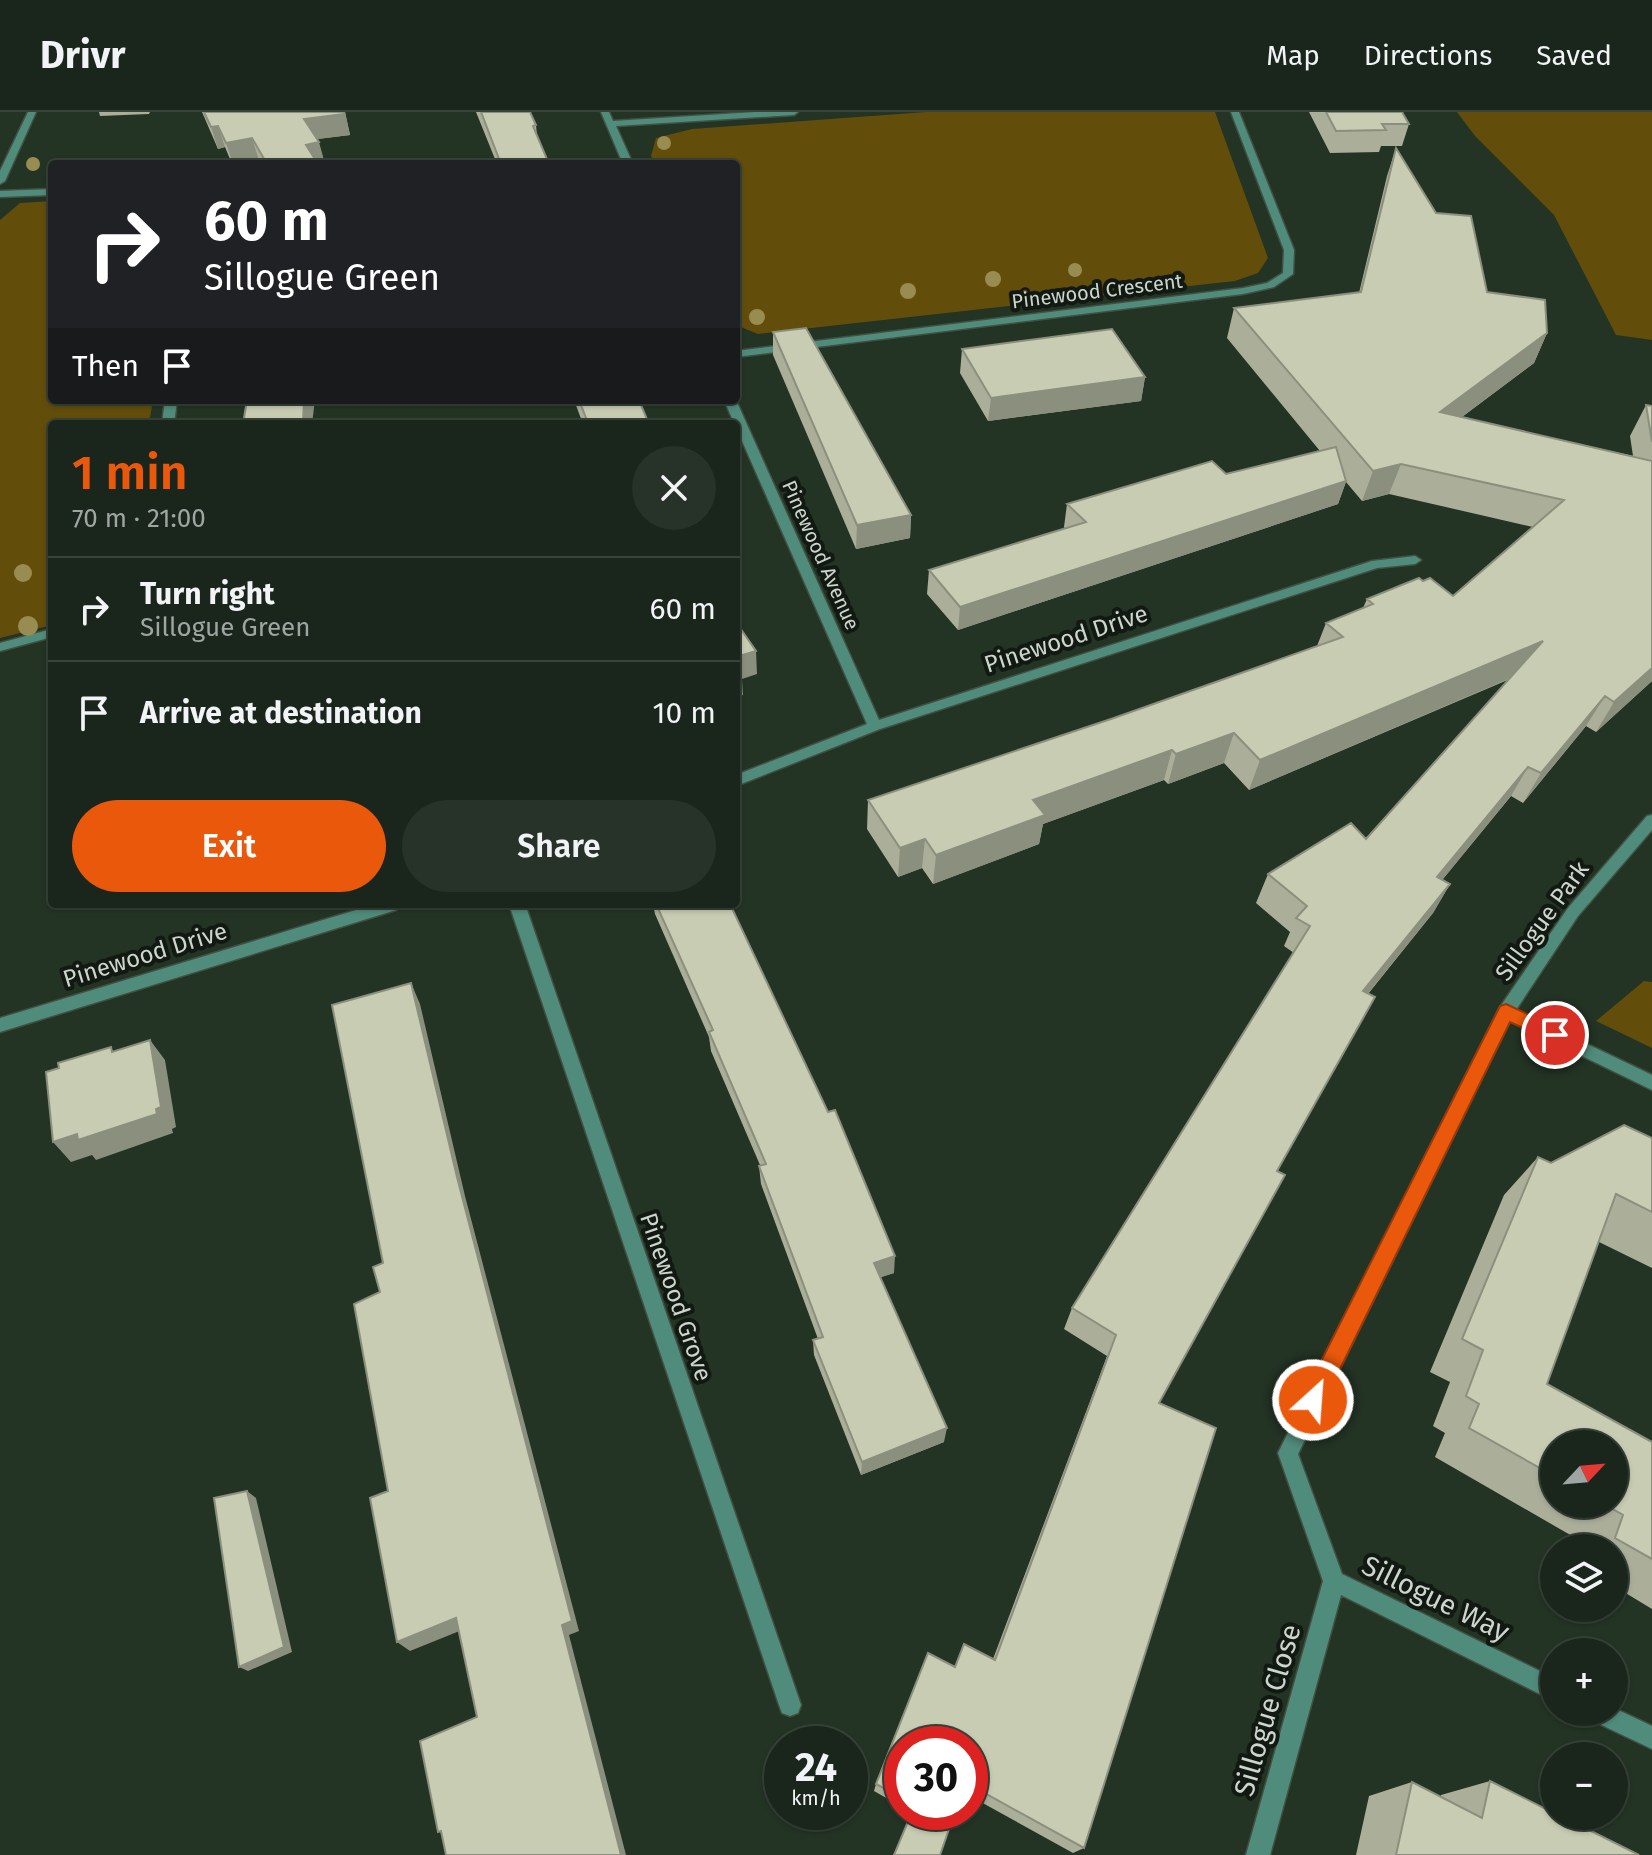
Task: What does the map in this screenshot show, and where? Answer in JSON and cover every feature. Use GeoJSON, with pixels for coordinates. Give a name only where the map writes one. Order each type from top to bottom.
{"type":"FeatureCollection","features":[{"type":"Feature","properties":{"kind":"street"},"geometry":{"type":"LineString","coordinates":[[0,181],[32,112]]}},
{"type":"Feature","properties":{"kind":"street"},"geometry":{"type":"LineString","coordinates":[[605,112],[626,160]]}},
{"type":"Feature","properties":{"kind":"street"},"geometry":{"type":"LineString","coordinates":[[611,124],[794,112]]}},
{"type":"Feature","properties":{"kind":"street","name":"Pinewood Crescent"},"geometry":{"type":"LineString","coordinates":[[740,354],[1243,291],[1270,285],[1288,274],[1289,250],[1235,112]]}},
{"type":"Feature","properties":{"kind":"street"},"geometry":{"type":"LineString","coordinates":[[0,194],[48,192]]}},
{"type":"Feature","properties":{"kind":"street","name":"Pinewood Avenue"},"geometry":{"type":"LineString","coordinates":[[740,422],[875,726]]}},
{"type":"Feature","properties":{"kind":"street","name":"Pinewood Drive"},"geometry":{"type":"LineString","coordinates":[[740,779],[875,726],[1376,564],[1415,560]]}},
{"type":"Feature","properties":{"kind":"street"},"geometry":{"type":"LineString","coordinates":[[0,647],[48,634]]}},
{"type":"Feature","properties":{"kind":"street","name":"Sillogue Park"},"geometry":{"type":"LineString","coordinates":[[1334,1581],[1288,1453],[1506,1012],[1573,912],[1652,820]]}},
{"type":"Feature","properties":{"kind":"street","name":"Pinewood Drive"},"geometry":{"type":"LineString","coordinates":[[0,1025],[383,908]]}},
{"type":"Feature","properties":{"kind":"street","name":"Pinewood Grove"},"geometry":{"type":"LineString","coordinates":[[518,908],[790,1705]]}},
{"type":"Feature","properties":{"kind":"street"},"geometry":{"type":"LineString","coordinates":[[1506,1012],[1652,1083]]}},
{"type":"Feature","properties":{"kind":"street","name":"Sillogue Way"},"geometry":{"type":"LineString","coordinates":[[1334,1581],[1540,1683]]}},
{"type":"Feature","properties":{"kind":"street","name":"Sillogue Close"},"geometry":{"type":"LineString","coordinates":[[1258,1855],[1334,1581]]}},
{"type":"Feature","properties":{"kind":"street"},"geometry":{"type":"LineString","coordinates":[[1628,1726],[1652,1738]]}},
{"type":"Feature","properties":{"kind":"shaded area"},"geometry":{"type":"Polygon","coordinates":[[[926,112],[1215,112],[1268,258],[1258,273],[1235,281],[758,334],[740,327],[740,160],[653,160],[651,156],[656,138],[692,129],[926,112]]]}},
{"type":"Feature","properties":{"kind":"shaded area"},"geometry":{"type":"Polygon","coordinates":[[[1457,112],[1652,112],[1652,340],[1616,335],[1554,215],[1475,136],[1457,112]]]}},
{"type":"Feature","properties":{"kind":"shaded area"},"geometry":{"type":"Polygon","coordinates":[[[48,201],[48,404],[152,404],[150,420],[48,420],[48,626],[0,638],[0,220],[20,203],[48,201]]]}},
{"type":"Feature","properties":{"kind":"shaded area"},"geometry":{"type":"Polygon","coordinates":[[[1644,981],[1652,982],[1652,1048],[1596,1021],[1644,981]]]}},
{"type":"Feature","properties":{"kind":"building"},"geometry":{"type":"Polygon","coordinates":[[[204,112],[344,112],[304,119],[319,142],[306,145],[315,160],[265,160],[252,138],[226,143],[218,126],[211,127],[204,112]]]}},
{"type":"Feature","properties":{"kind":"building"},"geometry":{"type":"Polygon","coordinates":[[[481,112],[530,112],[547,160],[499,160],[481,112]]]}},
{"type":"Feature","properties":{"kind":"building"},"geometry":{"type":"Polygon","coordinates":[[[1326,112],[1402,112],[1409,124],[1382,124],[1386,130],[1336,131],[1326,112]]]}},
{"type":"Feature","properties":{"kind":"building"},"geometry":{"type":"Polygon","coordinates":[[[1396,148],[1436,213],[1471,216],[1487,292],[1545,300],[1547,333],[1440,412],[1652,461],[1652,668],[1614,702],[1605,696],[1541,773],[1528,767],[1437,877],[1450,884],[1363,991],[1375,997],[1277,1171],[1285,1175],[1159,1403],[1216,1428],[1084,1848],[988,1795],[988,1726],[899,1726],[928,1653],[955,1667],[964,1644],[995,1660],[1116,1335],[1072,1308],[1310,926],[1296,918],[1307,906],[1268,874],[1351,823],[1366,839],[1543,641],[1260,760],[1234,733],[1176,754],[1172,750],[1033,800],[1045,815],[936,855],[925,839],[900,848],[868,800],[1343,637],[1326,623],[1373,604],[1367,599],[1419,578],[1423,581],[1430,578],[1453,596],[1564,500],[1401,464],[1373,471],[1234,308],[1361,292],[1396,148]]]}},
{"type":"Feature","properties":{"kind":"building"},"geometry":{"type":"Polygon","coordinates":[[[806,328],[911,515],[857,525],[773,332],[806,328]]]}},
{"type":"Feature","properties":{"kind":"building"},"geometry":{"type":"Polygon","coordinates":[[[1112,329],[1145,377],[991,398],[962,349],[1112,329]]]}},
{"type":"Feature","properties":{"kind":"building"},"geometry":{"type":"Polygon","coordinates":[[[246,404],[304,404],[303,420],[244,420],[246,404]]]}},
{"type":"Feature","properties":{"kind":"building"},"geometry":{"type":"Polygon","coordinates":[[[581,404],[641,404],[647,420],[587,420],[581,404]]]}},
{"type":"Feature","properties":{"kind":"building"},"geometry":{"type":"Polygon","coordinates":[[[1646,405],[1652,406],[1652,442],[1646,405]]]}},
{"type":"Feature","properties":{"kind":"building"},"geometry":{"type":"Polygon","coordinates":[[[1336,447],[1346,481],[960,607],[929,570],[1086,522],[1067,504],[1212,461],[1226,474],[1336,447]]]}},
{"type":"Feature","properties":{"kind":"building"},"geometry":{"type":"Polygon","coordinates":[[[740,628],[756,651],[740,656],[740,628]]]}},
{"type":"Feature","properties":{"kind":"building"},"geometry":{"type":"Polygon","coordinates":[[[658,908],[732,908],[828,1112],[835,1110],[895,1256],[874,1263],[947,1428],[862,1462],[813,1340],[823,1337],[759,1166],[766,1164],[709,1032],[713,1030],[658,908]]]}},
{"type":"Feature","properties":{"kind":"building"},"geometry":{"type":"Polygon","coordinates":[[[411,983],[457,1177],[572,1621],[562,1625],[621,1855],[446,1855],[441,1831],[438,1832],[420,1741],[477,1717],[456,1618],[397,1642],[370,1498],[388,1491],[354,1304],[380,1292],[373,1267],[383,1263],[332,1005],[411,983]]]}},
{"type":"Feature","properties":{"kind":"building"},"geometry":{"type":"Polygon","coordinates":[[[150,1040],[161,1107],[156,1109],[157,1114],[78,1140],[77,1134],[53,1142],[46,1072],[59,1068],[58,1063],[111,1047],[112,1052],[150,1040]]]}},
{"type":"Feature","properties":{"kind":"building"},"geometry":{"type":"Polygon","coordinates":[[[1624,1125],[1652,1138],[1652,1212],[1616,1194],[1547,1384],[1652,1442],[1652,1559],[1628,1545],[1628,1534],[1616,1534],[1622,1518],[1628,1518],[1628,1430],[1540,1430],[1540,1468],[1469,1428],[1479,1404],[1466,1396],[1483,1350],[1462,1339],[1538,1157],[1551,1163],[1624,1125]]]}},
{"type":"Feature","properties":{"kind":"building"},"geometry":{"type":"Polygon","coordinates":[[[247,1491],[284,1647],[239,1667],[214,1498],[247,1491]]]}},
{"type":"Feature","properties":{"kind":"building"},"geometry":{"type":"Polygon","coordinates":[[[884,1764],[884,1788],[876,1784],[884,1764]]]}},
{"type":"Feature","properties":{"kind":"building"},"geometry":{"type":"Polygon","coordinates":[[[1490,1781],[1540,1806],[1540,1830],[1589,1830],[1639,1855],[1396,1855],[1412,1782],[1482,1818],[1490,1781]]]}},
{"type":"Feature","properties":{"kind":"building"},"geometry":{"type":"Polygon","coordinates":[[[904,1830],[949,1830],[940,1855],[894,1855],[904,1830]]]}},
{"type":"Feature","properties":{"kind":"route"},"geometry":{"type":"LineString","coordinates":[[1313,1400],[1506,1012],[1555,1035]]}}]}
